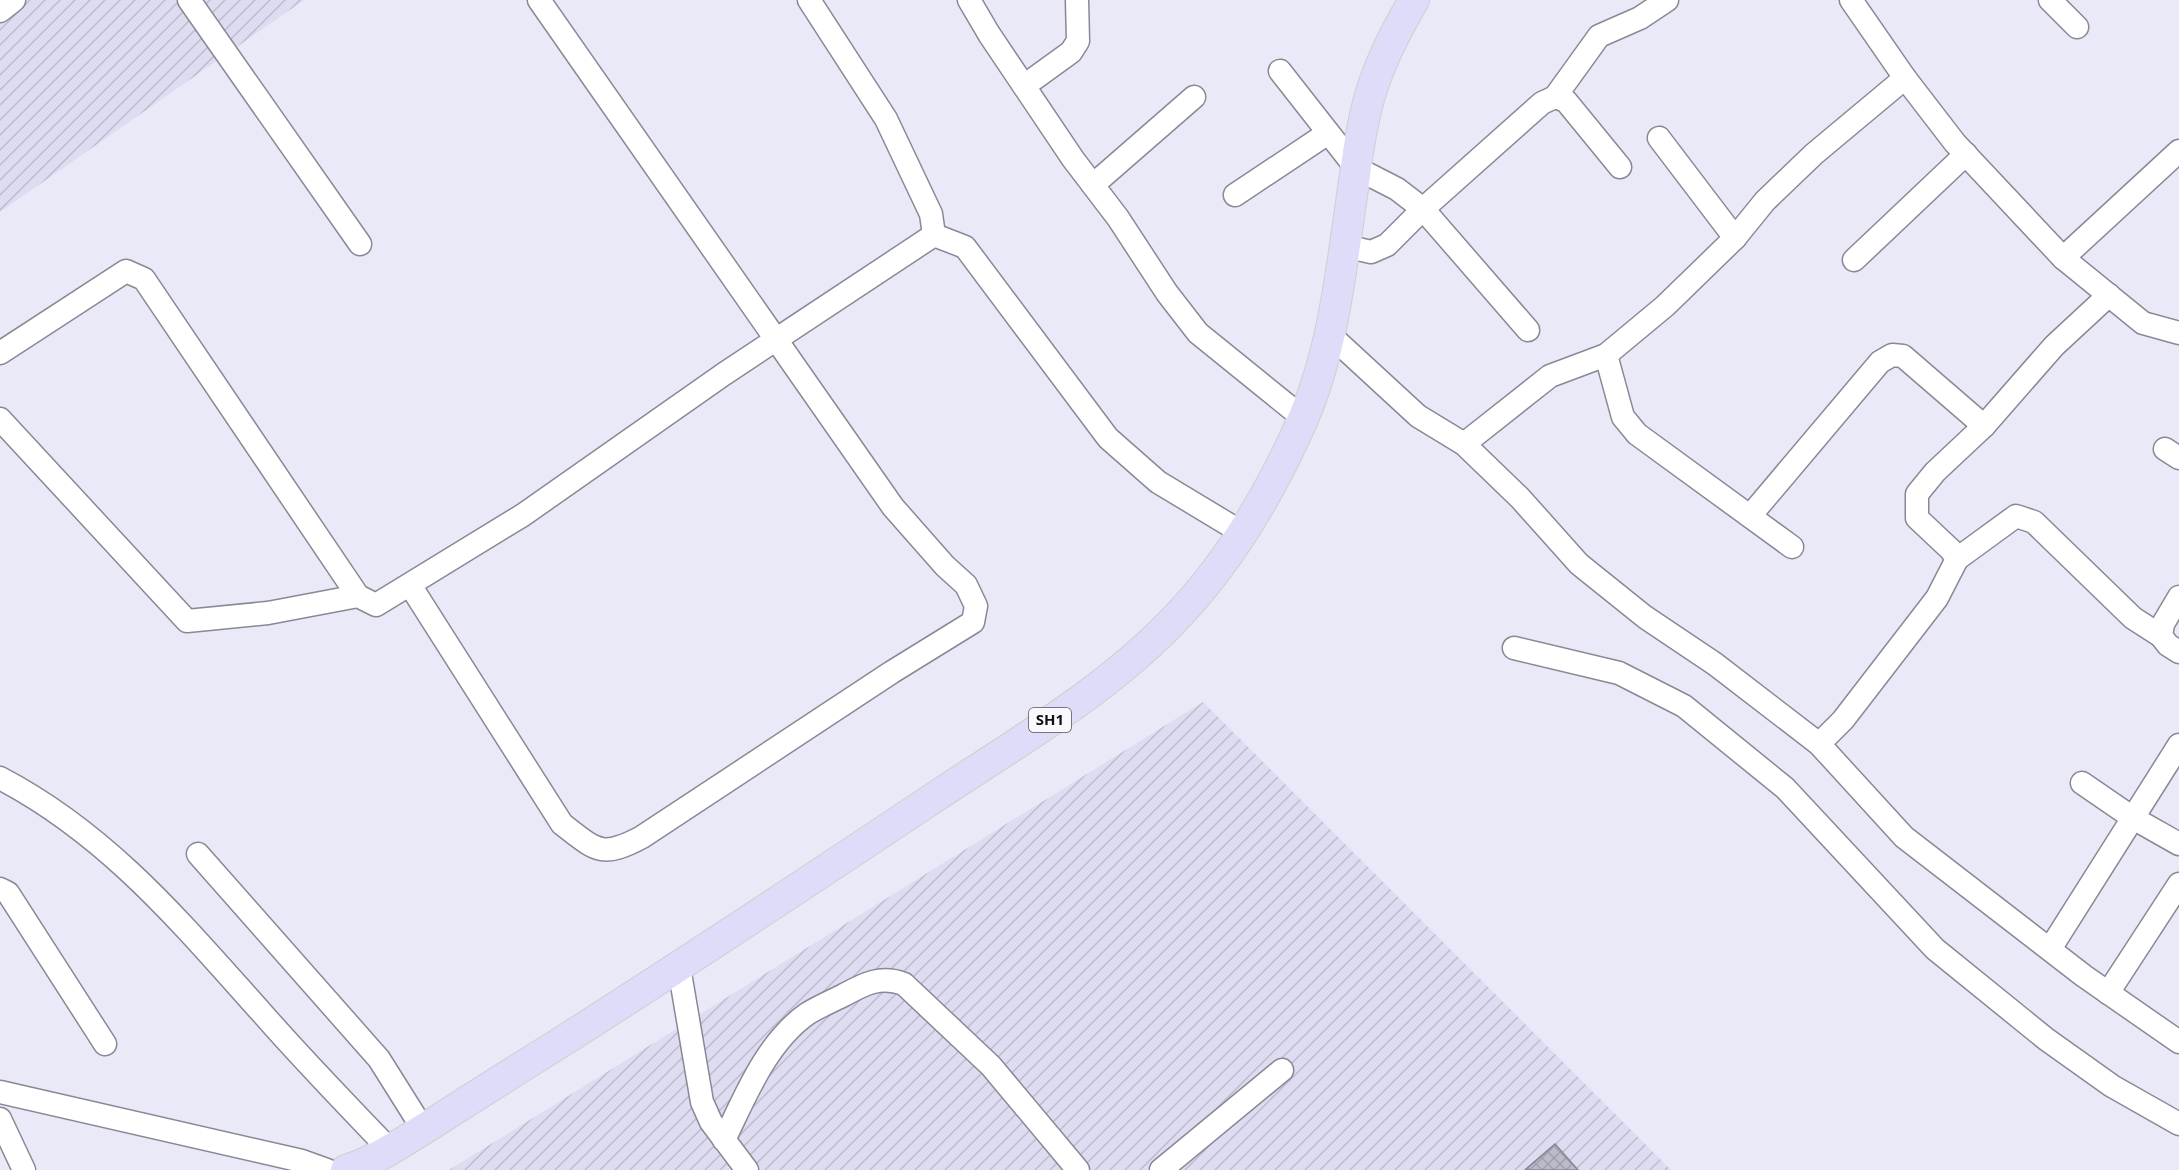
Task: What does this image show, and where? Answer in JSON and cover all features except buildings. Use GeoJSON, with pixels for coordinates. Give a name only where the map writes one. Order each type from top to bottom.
{"type":"FeatureCollection","features":[{"type":"Feature","properties":{"kind":"main road","name":"SH1"},"geometry":{"type":"LineString","coordinates":[[354,1169],[423,1129],[679,968],[1082,699],[1170,624],[1212,577],[1277,472],[1303,418],[1319,376],[1329,334],[1372,86],[1396,30],[1414,0]]}},
{"type":"Feature","properties":{"kind":"street"},"geometry":{"type":"LineString","coordinates":[[0,11],[14,0]]}},
{"type":"Feature","properties":{"kind":"street"},"geometry":{"type":"LineString","coordinates":[[189,0],[360,244]]}},
{"type":"Feature","properties":{"kind":"street"},"geometry":{"type":"LineString","coordinates":[[410,585],[562,824],[593,848],[617,850],[642,837],[892,672],[973,622],[976,606],[966,585],[945,566],[893,507],[539,0]]}},
{"type":"Feature","properties":{"kind":"street"},"geometry":{"type":"LineString","coordinates":[[809,0],[886,119],[931,214],[934,235]]}},
{"type":"Feature","properties":{"kind":"street"},"geometry":{"type":"LineString","coordinates":[[969,0],[1024,86],[1167,293],[1198,333],[1303,418]]}},
{"type":"Feature","properties":{"kind":"street"},"geometry":{"type":"LineString","coordinates":[[1024,86],[1071,52],[1078,41],[1077,0]]}},
{"type":"Feature","properties":{"kind":"street"},"geometry":{"type":"LineString","coordinates":[[1345,246],[1371,252],[1387,245],[1423,209],[1542,103],[1556,97],[1599,36],[1640,18],[1667,0]]}},
{"type":"Feature","properties":{"kind":"street"},"geometry":{"type":"LineString","coordinates":[[1851,0],[1905,78],[1966,154],[2063,258],[2143,323],[2179,333]]}},
{"type":"Feature","properties":{"kind":"street"},"geometry":{"type":"LineString","coordinates":[[2050,0],[2077,27]]}},
{"type":"Feature","properties":{"kind":"street"},"geometry":{"type":"LineString","coordinates":[[1280,71],[1356,168],[1397,189],[1423,209],[1528,330]]}},
{"type":"Feature","properties":{"kind":"street"},"geometry":{"type":"LineString","coordinates":[[1464,444],[1550,376],[1606,355],[1665,306],[1735,238],[1765,201],[1814,154],[1905,78]]}},
{"type":"Feature","properties":{"kind":"street"},"geometry":{"type":"LineString","coordinates":[[1093,185],[1194,97]]}},
{"type":"Feature","properties":{"kind":"street"},"geometry":{"type":"LineString","coordinates":[[1556,97],[1566,101],[1620,167]]}},
{"type":"Feature","properties":{"kind":"street"},"geometry":{"type":"LineString","coordinates":[[1235,195],[1328,133]]}},
{"type":"Feature","properties":{"kind":"street"},"geometry":{"type":"LineString","coordinates":[[1659,138],[1735,238]]}},
{"type":"Feature","properties":{"kind":"street"},"geometry":{"type":"LineString","coordinates":[[2063,258],[2179,151]]}},
{"type":"Feature","properties":{"kind":"street"},"geometry":{"type":"LineString","coordinates":[[1854,260],[1966,154]]}},
{"type":"Feature","properties":{"kind":"street"},"geometry":{"type":"LineString","coordinates":[[0,352],[126,271],[144,279],[358,596],[376,605],[523,515],[776,339],[934,235]]}},
{"type":"Feature","properties":{"kind":"street"},"geometry":{"type":"LineString","coordinates":[[934,235],[965,247],[1108,438],[1158,482],[1241,532]]}},
{"type":"Feature","properties":{"kind":"street"},"geometry":{"type":"LineString","coordinates":[[1957,559],[1951,549],[1917,518],[1917,494],[1935,472],[1984,426],[2054,346],[2109,295]]}},
{"type":"Feature","properties":{"kind":"street"},"geometry":{"type":"LineString","coordinates":[[1329,334],[1418,416],[1464,444],[1520,498],[1579,564],[1645,616],[1715,664],[1819,744],[1904,837],[2108,993],[2176,1035]]}},
{"type":"Feature","properties":{"kind":"street"},"geometry":{"type":"LineString","coordinates":[[1606,355],[1620,409],[1637,434],[1792,547]]}},
{"type":"Feature","properties":{"kind":"street"},"geometry":{"type":"LineString","coordinates":[[1750,516],[1880,362],[1892,355],[1903,356],[1984,426]]}},
{"type":"Feature","properties":{"kind":"street"},"geometry":{"type":"LineString","coordinates":[[0,419],[187,621],[268,613],[358,596]]}},
{"type":"Feature","properties":{"kind":"street"},"geometry":{"type":"LineString","coordinates":[[1819,744],[1843,720],[1937,598],[1957,559],[2016,516],[2034,522],[2133,618],[2161,636],[2168,645],[2179,652]]}},
{"type":"Feature","properties":{"kind":"street"},"geometry":{"type":"LineString","coordinates":[[2161,636],[2163,624],[2179,597]]}},
{"type":"Feature","properties":{"kind":"street"},"geometry":{"type":"LineString","coordinates":[[1514,648],[1619,673],[1684,706],[1785,788],[1935,949],[2046,1039],[2112,1086],[2179,1124]]}},
{"type":"Feature","properties":{"kind":"street"},"geometry":{"type":"LineString","coordinates":[[2050,949],[2179,745]]}},
{"type":"Feature","properties":{"kind":"street"},"geometry":{"type":"LineString","coordinates":[[0,778],[34,797],[113,855],[145,884],[299,1056],[389,1149]]}},
{"type":"Feature","properties":{"kind":"street"},"geometry":{"type":"LineString","coordinates":[[2082,783],[2133,818],[2179,844]]}},
{"type":"Feature","properties":{"kind":"street"},"geometry":{"type":"LineString","coordinates":[[198,854],[379,1059],[423,1129]]}},
{"type":"Feature","properties":{"kind":"street"},"geometry":{"type":"LineString","coordinates":[[2108,993],[2179,884]]}},
{"type":"Feature","properties":{"kind":"street"},"geometry":{"type":"LineString","coordinates":[[0,889],[8,893],[105,1044]]}},
{"type":"Feature","properties":{"kind":"street"},"geometry":{"type":"LineString","coordinates":[[679,968],[702,1102],[711,1122],[747,1170]]}},
{"type":"Feature","properties":{"kind":"street"},"geometry":{"type":"LineString","coordinates":[[724,1140],[751,1084],[786,1034],[806,1015],[852,990],[879,980],[891,979],[904,984],[992,1066],[1078,1170]]}},
{"type":"Feature","properties":{"kind":"street"},"geometry":{"type":"LineString","coordinates":[[1161,1170],[1282,1070]]}},
{"type":"Feature","properties":{"kind":"street"},"geometry":{"type":"LineString","coordinates":[[0,1092],[302,1161],[327,1170]]}},
{"type":"Feature","properties":{"kind":"street"},"geometry":{"type":"LineString","coordinates":[[0,1119],[24,1170]]}},
{"type":"Feature","properties":{"kind":"shaded area"},"geometry":{"type":"Polygon","coordinates":[[[0,0],[304,0],[0,212],[0,0]]]}},
{"type":"Feature","properties":{"kind":"shaded area"},"geometry":{"type":"Polygon","coordinates":[[[1203,702],[1671,1170],[449,1170],[1203,702]]]}}]}
